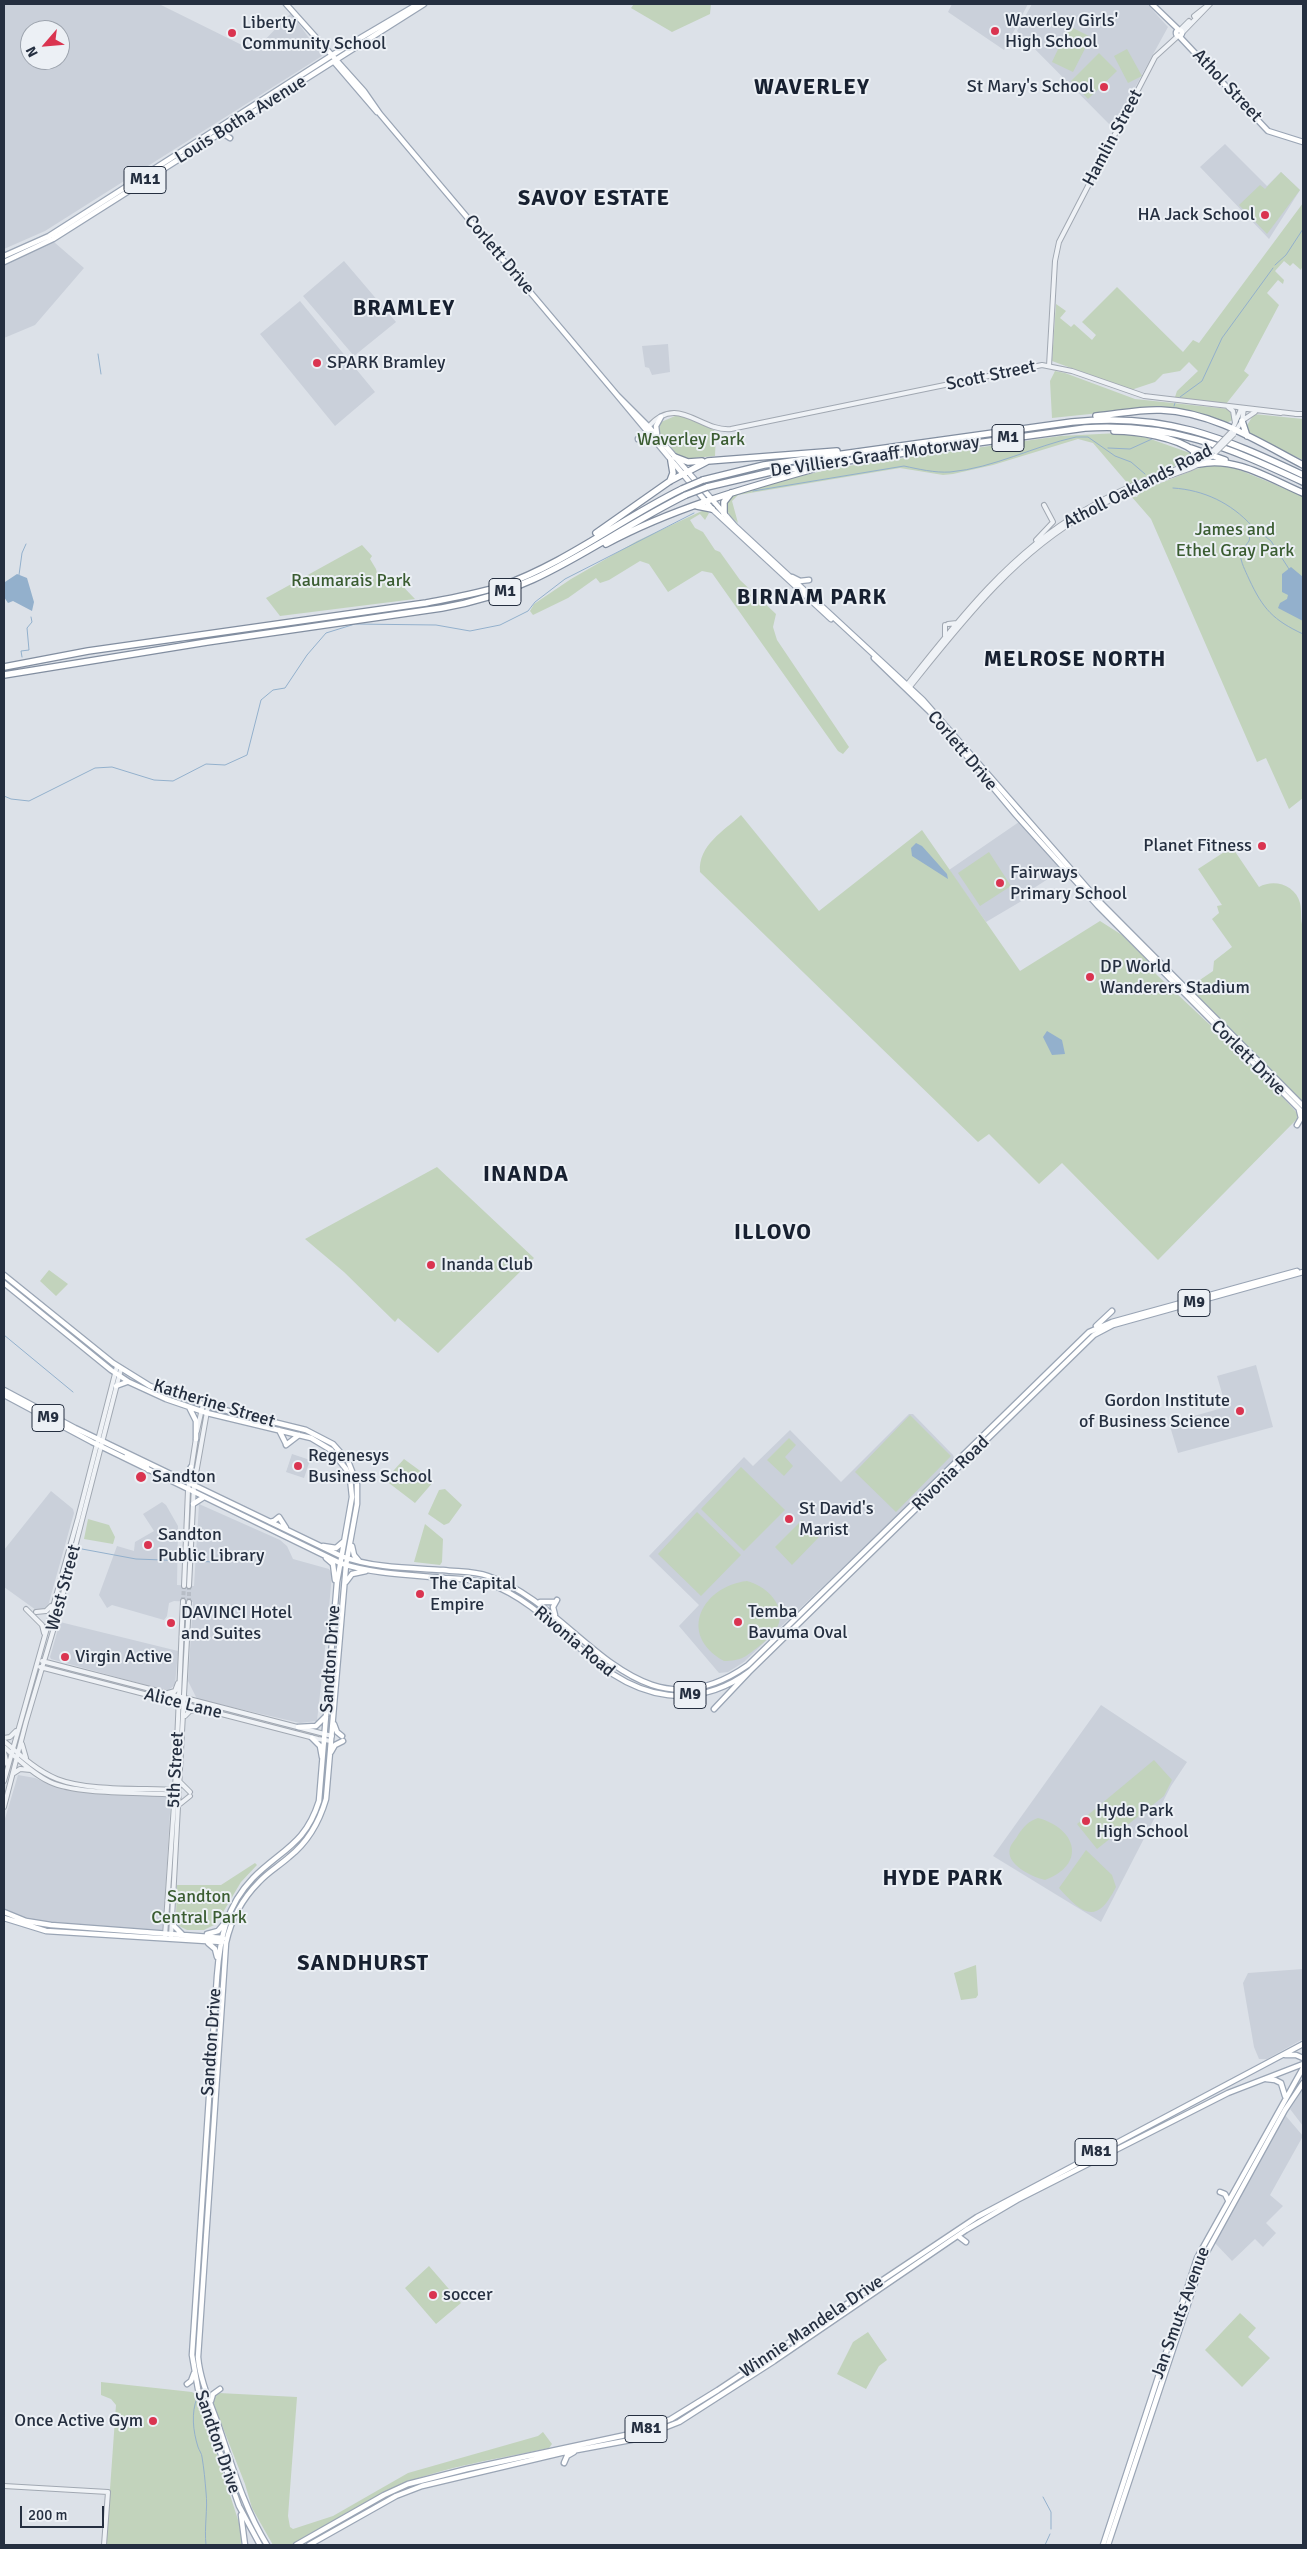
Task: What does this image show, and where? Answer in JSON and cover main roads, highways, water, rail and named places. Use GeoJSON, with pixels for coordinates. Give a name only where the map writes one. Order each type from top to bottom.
{"type":"FeatureCollection","features":[{"type":"Feature","properties":{"kind":"highway"},"geometry":{"type":"LineString","coordinates":[[1072,422],[1134,411],[1163,410],[1191,414],[1234,430],[1303,466]]}},
{"type":"Feature","properties":{"kind":"highway","name":"M1"},"geometry":{"type":"LineString","coordinates":[[4,667],[63,655],[426,603],[477,593],[520,578],[682,489],[703,480],[752,467],[869,449],[1072,422],[1124,419],[1181,426],[1228,441],[1303,475]]}},
{"type":"Feature","properties":{"kind":"highway"},"geometry":{"type":"LineString","coordinates":[[1242,421],[1248,437]]}},
{"type":"Feature","properties":{"kind":"highway"},"geometry":{"type":"LineString","coordinates":[[1085,428],[1134,431],[1213,453],[1303,493]]}},
{"type":"Feature","properties":{"kind":"highway","name":"De Villiers Graaff Motorway"},"geometry":{"type":"LineString","coordinates":[[566,564],[686,495],[746,476],[1085,428],[1142,428],[1180,433],[1222,446],[1303,482]]}},
{"type":"Feature","properties":{"kind":"highway"},"geometry":{"type":"LineString","coordinates":[[1182,445],[1194,451],[1196,463],[1232,462]]}},
{"type":"Feature","properties":{"kind":"highway"},"geometry":{"type":"LineString","coordinates":[[670,481],[673,459],[691,462],[869,449]]}},
{"type":"Feature","properties":{"kind":"highway"},"geometry":{"type":"LineString","coordinates":[[585,544],[595,534],[670,481],[708,461]]}},
{"type":"Feature","properties":{"kind":"highway"},"geometry":{"type":"LineString","coordinates":[[566,564],[644,525],[708,500],[820,465]]}},
{"type":"Feature","properties":{"kind":"highway"},"geometry":{"type":"LineString","coordinates":[[724,514],[724,502],[731,492]]}},
{"type":"Feature","properties":{"kind":"highway"},"geometry":{"type":"LineString","coordinates":[[693,506],[712,509]]}},
{"type":"Feature","properties":{"kind":"highway","name":"M1"},"geometry":{"type":"LineString","coordinates":[[4,675],[455,606],[509,591],[566,564]]}},
{"type":"Feature","properties":{"kind":"main road","name":"Louis Botha Avenue"},"geometry":{"type":"LineString","coordinates":[[4,256],[40,240],[71,222],[418,4]]}},
{"type":"Feature","properties":{"kind":"main road","name":"Louis Botha Avenue"},"geometry":{"type":"LineString","coordinates":[[4,262],[53,239],[221,132],[332,57],[424,4]]}},
{"type":"Feature","properties":{"kind":"main road","name":"Athol Street"},"geometry":{"type":"LineString","coordinates":[[1152,4],[1268,131],[1303,142]]}},
{"type":"Feature","properties":{"kind":"main road","name":"Corlett Drive"},"geometry":{"type":"LineString","coordinates":[[287,5],[364,91],[380,114],[647,429],[656,443],[673,459]]}},
{"type":"Feature","properties":{"kind":"main road"},"geometry":{"type":"LineString","coordinates":[[221,132],[230,138]]}},
{"type":"Feature","properties":{"kind":"main road"},"geometry":{"type":"LineString","coordinates":[[658,437],[655,429],[661,417]]}},
{"type":"Feature","properties":{"kind":"main road","name":"Corlett Drive"},"geometry":{"type":"LineString","coordinates":[[647,429],[658,437],[673,459],[708,500],[907,688],[930,712],[1016,815],[1098,906],[1303,1112]]}},
{"type":"Feature","properties":{"kind":"main road"},"geometry":{"type":"LineString","coordinates":[[638,439],[645,438],[656,443]]}},
{"type":"Feature","properties":{"kind":"main road","name":"Corlett Drive"},"geometry":{"type":"LineString","coordinates":[[708,500],[712,509],[907,688],[1097,900],[1303,1106]]}},
{"type":"Feature","properties":{"kind":"main road"},"geometry":{"type":"LineString","coordinates":[[787,574],[800,581],[809,580]]}},
{"type":"Feature","properties":{"kind":"main road"},"geometry":{"type":"LineString","coordinates":[[1296,1105],[1301,1116],[1297,1125]]}},
{"type":"Feature","properties":{"kind":"main road","name":"M9"},"geometry":{"type":"LineString","coordinates":[[1079,1346],[1089,1332],[1112,1322],[1303,1271]]}},
{"type":"Feature","properties":{"kind":"main road","name":"M9"},"geometry":{"type":"LineString","coordinates":[[1079,1346],[1113,1325],[1303,1271]]}},
{"type":"Feature","properties":{"kind":"main road","name":"Katherine Street"},"geometry":{"type":"LineString","coordinates":[[4,1275],[119,1367],[156,1389],[206,1405],[306,1430],[333,1444],[344,1455],[355,1476],[358,1493],[355,1523],[348,1559]]}},
{"type":"Feature","properties":{"kind":"main road","name":"Katherine Street"},"geometry":{"type":"LineString","coordinates":[[4,1281],[128,1382],[201,1411],[317,1440],[331,1450],[346,1469],[352,1497],[341,1556]]}},
{"type":"Feature","properties":{"kind":"main road"},"geometry":{"type":"LineString","coordinates":[[15,1284],[16,1289],[117,1374]]}},
{"type":"Feature","properties":{"kind":"main road"},"geometry":{"type":"LineString","coordinates":[[1089,1332],[1112,1311]]}},
{"type":"Feature","properties":{"kind":"main road","name":"Rivonia Road"},"geometry":{"type":"LineString","coordinates":[[4,1395],[194,1493],[340,1563],[382,1571],[470,1579],[508,1591],[540,1613],[611,1674],[646,1691],[680,1696],[703,1693],[720,1688],[750,1671],[1079,1346]]}},
{"type":"Feature","properties":{"kind":"main road","name":"Rivonia Road"},"geometry":{"type":"LineString","coordinates":[[4,1390],[172,1475],[348,1559],[360,1562],[481,1574],[515,1586],[559,1620],[606,1661],[640,1681],[666,1688],[693,1688],[706,1686],[732,1675],[748,1665],[1079,1346]]}},
{"type":"Feature","properties":{"kind":"main road"},"geometry":{"type":"LineString","coordinates":[[116,1386],[128,1382]]}},
{"type":"Feature","properties":{"kind":"main road"},"geometry":{"type":"LineString","coordinates":[[188,1406],[196,1421],[196,1439]]}},
{"type":"Feature","properties":{"kind":"main road"},"geometry":{"type":"LineString","coordinates":[[278,1429],[286,1445],[293,1438],[300,1435]]}},
{"type":"Feature","properties":{"kind":"main road"},"geometry":{"type":"LineString","coordinates":[[124,1451],[128,1456],[146,1465],[148,1470]]}},
{"type":"Feature","properties":{"kind":"main road"},"geometry":{"type":"LineString","coordinates":[[172,1475],[184,1477],[192,1467]]}},
{"type":"Feature","properties":{"kind":"main road"},"geometry":{"type":"LineString","coordinates":[[193,1504],[204,1497]]}},
{"type":"Feature","properties":{"kind":"main road"},"geometry":{"type":"LineString","coordinates":[[238,1506],[248,1518]]}},
{"type":"Feature","properties":{"kind":"main road"},"geometry":{"type":"LineString","coordinates":[[268,1521],[274,1522],[279,1517],[282,1525],[289,1531]]}},
{"type":"Feature","properties":{"kind":"main road"},"geometry":{"type":"LineString","coordinates":[[355,1523],[352,1550],[360,1562]]}},
{"type":"Feature","properties":{"kind":"main road"},"geometry":{"type":"LineString","coordinates":[[317,1544],[336,1548],[345,1536]]}},
{"type":"Feature","properties":{"kind":"main road"},"geometry":{"type":"LineString","coordinates":[[315,1550],[331,1562],[334,1567],[336,1601]]}},
{"type":"Feature","properties":{"kind":"main road","name":"Sandton Drive"},"geometry":{"type":"LineString","coordinates":[[267,2544],[248,2509],[210,2403],[199,2363],[197,2340],[226,1941],[237,1910],[251,1890],[270,1871],[298,1850],[318,1824],[326,1799],[330,1758],[328,1709],[341,1556]]}},
{"type":"Feature","properties":{"kind":"main road","name":"Sandton Drive"},"geometry":{"type":"LineString","coordinates":[[260,2545],[239,2506],[194,2372],[192,2339],[217,1976],[221,1940],[235,1901],[248,1884],[291,1848],[308,1826],[319,1801],[333,1712],[348,1559]]}},
{"type":"Feature","properties":{"kind":"main road"},"geometry":{"type":"LineString","coordinates":[[344,1592],[347,1579],[355,1573],[382,1571]]}},
{"type":"Feature","properties":{"kind":"main road"},"geometry":{"type":"LineString","coordinates":[[534,1600],[543,1603],[556,1601],[553,1611],[559,1620]]}},
{"type":"Feature","properties":{"kind":"main road"},"geometry":{"type":"LineString","coordinates":[[732,1675],[743,1671],[761,1656],[765,1656]]}},
{"type":"Feature","properties":{"kind":"main road"},"geometry":{"type":"LineString","coordinates":[[714,1709],[746,1679],[750,1671]]}},
{"type":"Feature","properties":{"kind":"main road"},"geometry":{"type":"LineString","coordinates":[[298,1727],[313,1727],[320,1724],[328,1709]]}},
{"type":"Feature","properties":{"kind":"main road"},"geometry":{"type":"LineString","coordinates":[[330,1758],[333,1747],[342,1739],[336,1730],[333,1712]]}},
{"type":"Feature","properties":{"kind":"main road"},"geometry":{"type":"LineString","coordinates":[[312,1738],[321,1750],[323,1776]]}},
{"type":"Feature","properties":{"kind":"main road"},"geometry":{"type":"LineString","coordinates":[[4,1912],[40,1924],[168,1936],[204,1942],[212,1945],[216,1952],[217,1976]]}},
{"type":"Feature","properties":{"kind":"main road"},"geometry":{"type":"LineString","coordinates":[[172,1916],[175,1927],[184,1935]]}},
{"type":"Feature","properties":{"kind":"main road"},"geometry":{"type":"LineString","coordinates":[[4,1918],[46,1932],[168,1936],[196,1935],[218,1931],[226,1922]]}},
{"type":"Feature","properties":{"kind":"main road"},"geometry":{"type":"LineString","coordinates":[[196,1935],[226,1941]]}},
{"type":"Feature","properties":{"kind":"main road"},"geometry":{"type":"LineString","coordinates":[[204,1942],[221,1940]]}},
{"type":"Feature","properties":{"kind":"main road","name":"Winnie Mandela Drive"},"geometry":{"type":"LineString","coordinates":[[296,2545],[384,2495],[408,2484],[459,2470],[635,2432],[671,2419],[718,2390],[977,2217],[1076,2162],[1303,2044]]}},
{"type":"Feature","properties":{"kind":"main road"},"geometry":{"type":"LineString","coordinates":[[1284,2055],[1296,2054],[1303,2058]]}},
{"type":"Feature","properties":{"kind":"main road","name":"Winnie Mandela Drive"},"geometry":{"type":"LineString","coordinates":[[309,2545],[380,2504],[436,2481],[649,2435],[687,2418],[958,2236],[1017,2200],[1121,2145],[1228,2093],[1303,2064]]}},
{"type":"Feature","properties":{"kind":"main road","name":"Jan Smuts Avenue"},"geometry":{"type":"LineString","coordinates":[[1103,2545],[1193,2270],[1228,2200],[1303,2068]]}},
{"type":"Feature","properties":{"kind":"main road"},"geometry":{"type":"LineString","coordinates":[[1262,2080],[1275,2080],[1282,2084],[1285,2091],[1285,2099]]}},
{"type":"Feature","properties":{"kind":"main road","name":"Jan Smuts Avenue"},"geometry":{"type":"LineString","coordinates":[[1108,2545],[1203,2259],[1285,2110],[1303,2083]]}},
{"type":"Feature","properties":{"kind":"main road"},"geometry":{"type":"LineString","coordinates":[[1220,2192],[1225,2194],[1228,2200]]}},
{"type":"Feature","properties":{"kind":"main road"},"geometry":{"type":"LineString","coordinates":[[958,2236],[966,2242]]}},
{"type":"Feature","properties":{"kind":"main road"},"geometry":{"type":"LineString","coordinates":[[187,2384],[191,2381],[194,2372]]}},
{"type":"Feature","properties":{"kind":"main road"},"geometry":{"type":"LineString","coordinates":[[210,2403],[213,2394],[220,2389]]}},
{"type":"Feature","properties":{"kind":"main road"},"geometry":{"type":"LineString","coordinates":[[554,2455],[564,2462],[568,2455],[577,2450]]}},
{"type":"Feature","properties":{"kind":"main road"},"geometry":{"type":"LineString","coordinates":[[239,2506],[245,2545]]}},
{"type":"Feature","properties":{"kind":"water"},"geometry":{"type":"Polygon","coordinates":[[[1291,567],[1303,577],[1303,621],[1278,608],[1280,603],[1287,599],[1288,595],[1282,592],[1282,574],[1291,567]]]}},
{"type":"Feature","properties":{"kind":"water"},"geometry":{"type":"Polygon","coordinates":[[[17,574],[27,578],[34,602],[32,611],[13,601],[8,603],[4,597],[5,582],[17,574]]]}},
{"type":"Feature","properties":{"kind":"water"},"geometry":{"type":"Polygon","coordinates":[[[916,843],[922,846],[947,874],[948,879],[912,856],[911,848],[916,843]]]}},
{"type":"Feature","properties":{"kind":"water"},"geometry":{"type":"Polygon","coordinates":[[[1047,1031],[1062,1040],[1065,1054],[1052,1055],[1043,1037],[1047,1031]]]}},
{"type":"Feature","properties":{"kind":"waterway"},"geometry":{"type":"LineString","coordinates":[[1275,265],[1286,255],[1303,229]]}},
{"type":"Feature","properties":{"kind":"waterway"},"geometry":{"type":"LineString","coordinates":[[1180,397],[1202,381],[1222,338],[1273,268]]}},
{"type":"Feature","properties":{"kind":"waterway"},"geometry":{"type":"LineString","coordinates":[[98,354],[101,374]]}},
{"type":"Feature","properties":{"kind":"waterway"},"geometry":{"type":"LineString","coordinates":[[753,491],[904,466],[938,472],[966,470],[998,462],[1076,437],[1088,437],[1115,456],[1131,462],[1145,474]]}},
{"type":"Feature","properties":{"kind":"waterway"},"geometry":{"type":"LineString","coordinates":[[1108,448],[1130,449],[1152,439]]}},
{"type":"Feature","properties":{"kind":"waterway"},"geometry":{"type":"LineString","coordinates":[[1173,488],[1184,489],[1216,499],[1226,504],[1252,526],[1249,541],[1240,553],[1249,579],[1264,606],[1284,624],[1303,634]]}},
{"type":"Feature","properties":{"kind":"waterway"},"geometry":{"type":"LineString","coordinates":[[4,796],[11,799],[29,801],[95,768],[112,767],[154,780],[173,781],[206,764],[225,765],[247,755],[261,700],[273,690],[285,688],[307,655],[326,633],[355,624],[436,625],[470,631],[500,625],[528,611],[535,602],[565,579],[694,513]]}},
{"type":"Feature","properties":{"kind":"waterway"},"geometry":{"type":"LineString","coordinates":[[1252,526],[1271,541],[1289,569]]}},
{"type":"Feature","properties":{"kind":"waterway"},"geometry":{"type":"LineString","coordinates":[[19,575],[22,553],[26,544]]}},
{"type":"Feature","properties":{"kind":"waterway"},"geometry":{"type":"LineString","coordinates":[[22,657],[21,651],[29,650],[27,628],[32,622],[31,617]]}},
{"type":"Feature","properties":{"kind":"waterway"},"geometry":{"type":"LineString","coordinates":[[4,1335],[73,1392]]}},
{"type":"Feature","properties":{"kind":"waterway"},"geometry":{"type":"LineString","coordinates":[[82,1549],[136,1559],[215,1562]]}},
{"type":"Feature","properties":{"kind":"waterway"},"geometry":{"type":"LineString","coordinates":[[197,2398],[193,2422],[196,2441],[202,2456],[205,2479],[206,2545]]}},
{"type":"Feature","properties":{"kind":"waterway"},"geometry":{"type":"LineString","coordinates":[[1043,2497],[1051,2512],[1051,2529]]}},
{"type":"Feature","properties":{"kind":"waterway"},"geometry":{"type":"LineString","coordinates":[[1045,2545],[1050,2534]]}},
{"type":"Feature","properties":{"kind":"tunnel"},"geometry":{"type":"LineString","coordinates":[[183,1601],[184,1586]]}},
{"type":"Feature","properties":{"kind":"tunnel"},"geometry":{"type":"LineString","coordinates":[[189,1586],[189,1602]]}},
{"type":"Feature","properties":{"kind":"place","name":"Waverley Girls' High School"},"geometry":{"type":"Point","coordinates":[995,31]}},
{"type":"Feature","properties":{"kind":"place","name":"Liberty Community School"},"geometry":{"type":"Point","coordinates":[232,33]}},
{"type":"Feature","properties":{"kind":"place","name":"St Mary's School"},"geometry":{"type":"Point","coordinates":[1104,87]}},
{"type":"Feature","properties":{"kind":"place","name":"HA Jack School"},"geometry":{"type":"Point","coordinates":[1265,215]}},
{"type":"Feature","properties":{"kind":"place","name":"SPARK Bramley"},"geometry":{"type":"Point","coordinates":[317,363]}},
{"type":"Feature","properties":{"kind":"place","name":"Planet Fitness"},"geometry":{"type":"Point","coordinates":[1262,846]}},
{"type":"Feature","properties":{"kind":"place","name":"Fairways Primary School"},"geometry":{"type":"Point","coordinates":[1000,883]}},
{"type":"Feature","properties":{"kind":"place","name":"DP World Wanderers Stadium"},"geometry":{"type":"Point","coordinates":[1090,977]}},
{"type":"Feature","properties":{"kind":"place","name":"Inanda Club"},"geometry":{"type":"Point","coordinates":[431,1265]}},
{"type":"Feature","properties":{"kind":"place","name":"Gordon Institute of Business Science"},"geometry":{"type":"Point","coordinates":[1240,1411]}},
{"type":"Feature","properties":{"kind":"place","name":"Regenesys Business School"},"geometry":{"type":"Point","coordinates":[298,1466]}},
{"type":"Feature","properties":{"kind":"place","name":"Sandton"},"geometry":{"type":"Point","coordinates":[141,1477]}},
{"type":"Feature","properties":{"kind":"place","name":"St David's Marist"},"geometry":{"type":"Point","coordinates":[789,1519]}},
{"type":"Feature","properties":{"kind":"place","name":"Sandton Public Library"},"geometry":{"type":"Point","coordinates":[148,1545]}},
{"type":"Feature","properties":{"kind":"place","name":"The Capital Empire"},"geometry":{"type":"Point","coordinates":[420,1594]}},
{"type":"Feature","properties":{"kind":"place","name":"Temba Bavuma Oval"},"geometry":{"type":"Point","coordinates":[738,1622]}},
{"type":"Feature","properties":{"kind":"place","name":"DAVINCI Hotel and Suites"},"geometry":{"type":"Point","coordinates":[171,1623]}},
{"type":"Feature","properties":{"kind":"place","name":"Virgin Active"},"geometry":{"type":"Point","coordinates":[65,1657]}},
{"type":"Feature","properties":{"kind":"place","name":"Hyde Park High School"},"geometry":{"type":"Point","coordinates":[1086,1821]}},
{"type":"Feature","properties":{"kind":"place","name":"soccer"},"geometry":{"type":"Point","coordinates":[433,2295]}},
{"type":"Feature","properties":{"kind":"place","name":"Once Active Gym"},"geometry":{"type":"Point","coordinates":[153,2421]}},
{"type":"Feature","properties":{"kind":"district","name":"WAVERLEY"},"geometry":{"type":"Point","coordinates":[812,88]}},
{"type":"Feature","properties":{"kind":"district","name":"SAVOY ESTATE"},"geometry":{"type":"Point","coordinates":[594,199]}},
{"type":"Feature","properties":{"kind":"district","name":"BRAMLEY"},"geometry":{"type":"Point","coordinates":[404,309]}},
{"type":"Feature","properties":{"kind":"district","name":"BIRNAM PARK"},"geometry":{"type":"Point","coordinates":[812,598]}},
{"type":"Feature","properties":{"kind":"district","name":"MELROSE NORTH"},"geometry":{"type":"Point","coordinates":[1075,660]}},
{"type":"Feature","properties":{"kind":"district","name":"INANDA"},"geometry":{"type":"Point","coordinates":[526,1175]}},
{"type":"Feature","properties":{"kind":"district","name":"ILLOVO"},"geometry":{"type":"Point","coordinates":[773,1233]}},
{"type":"Feature","properties":{"kind":"district","name":"HYDE PARK"},"geometry":{"type":"Point","coordinates":[943,1879]}},
{"type":"Feature","properties":{"kind":"district","name":"SANDHURST"},"geometry":{"type":"Point","coordinates":[363,1964]}},
{"type":"Feature","properties":{"kind":"park label","name":"Waverley Park"},"geometry":{"type":"Point","coordinates":[691,440]}},
{"type":"Feature","properties":{"kind":"park label","name":"James and Ethel Gray Park"},"geometry":{"type":"Point","coordinates":[1235,540]}},
{"type":"Feature","properties":{"kind":"park label","name":"Raumarais Park"},"geometry":{"type":"Point","coordinates":[351,581]}},
{"type":"Feature","properties":{"kind":"park label","name":"Sandton Central Park"},"geometry":{"type":"Point","coordinates":[199,1907]}}]}
